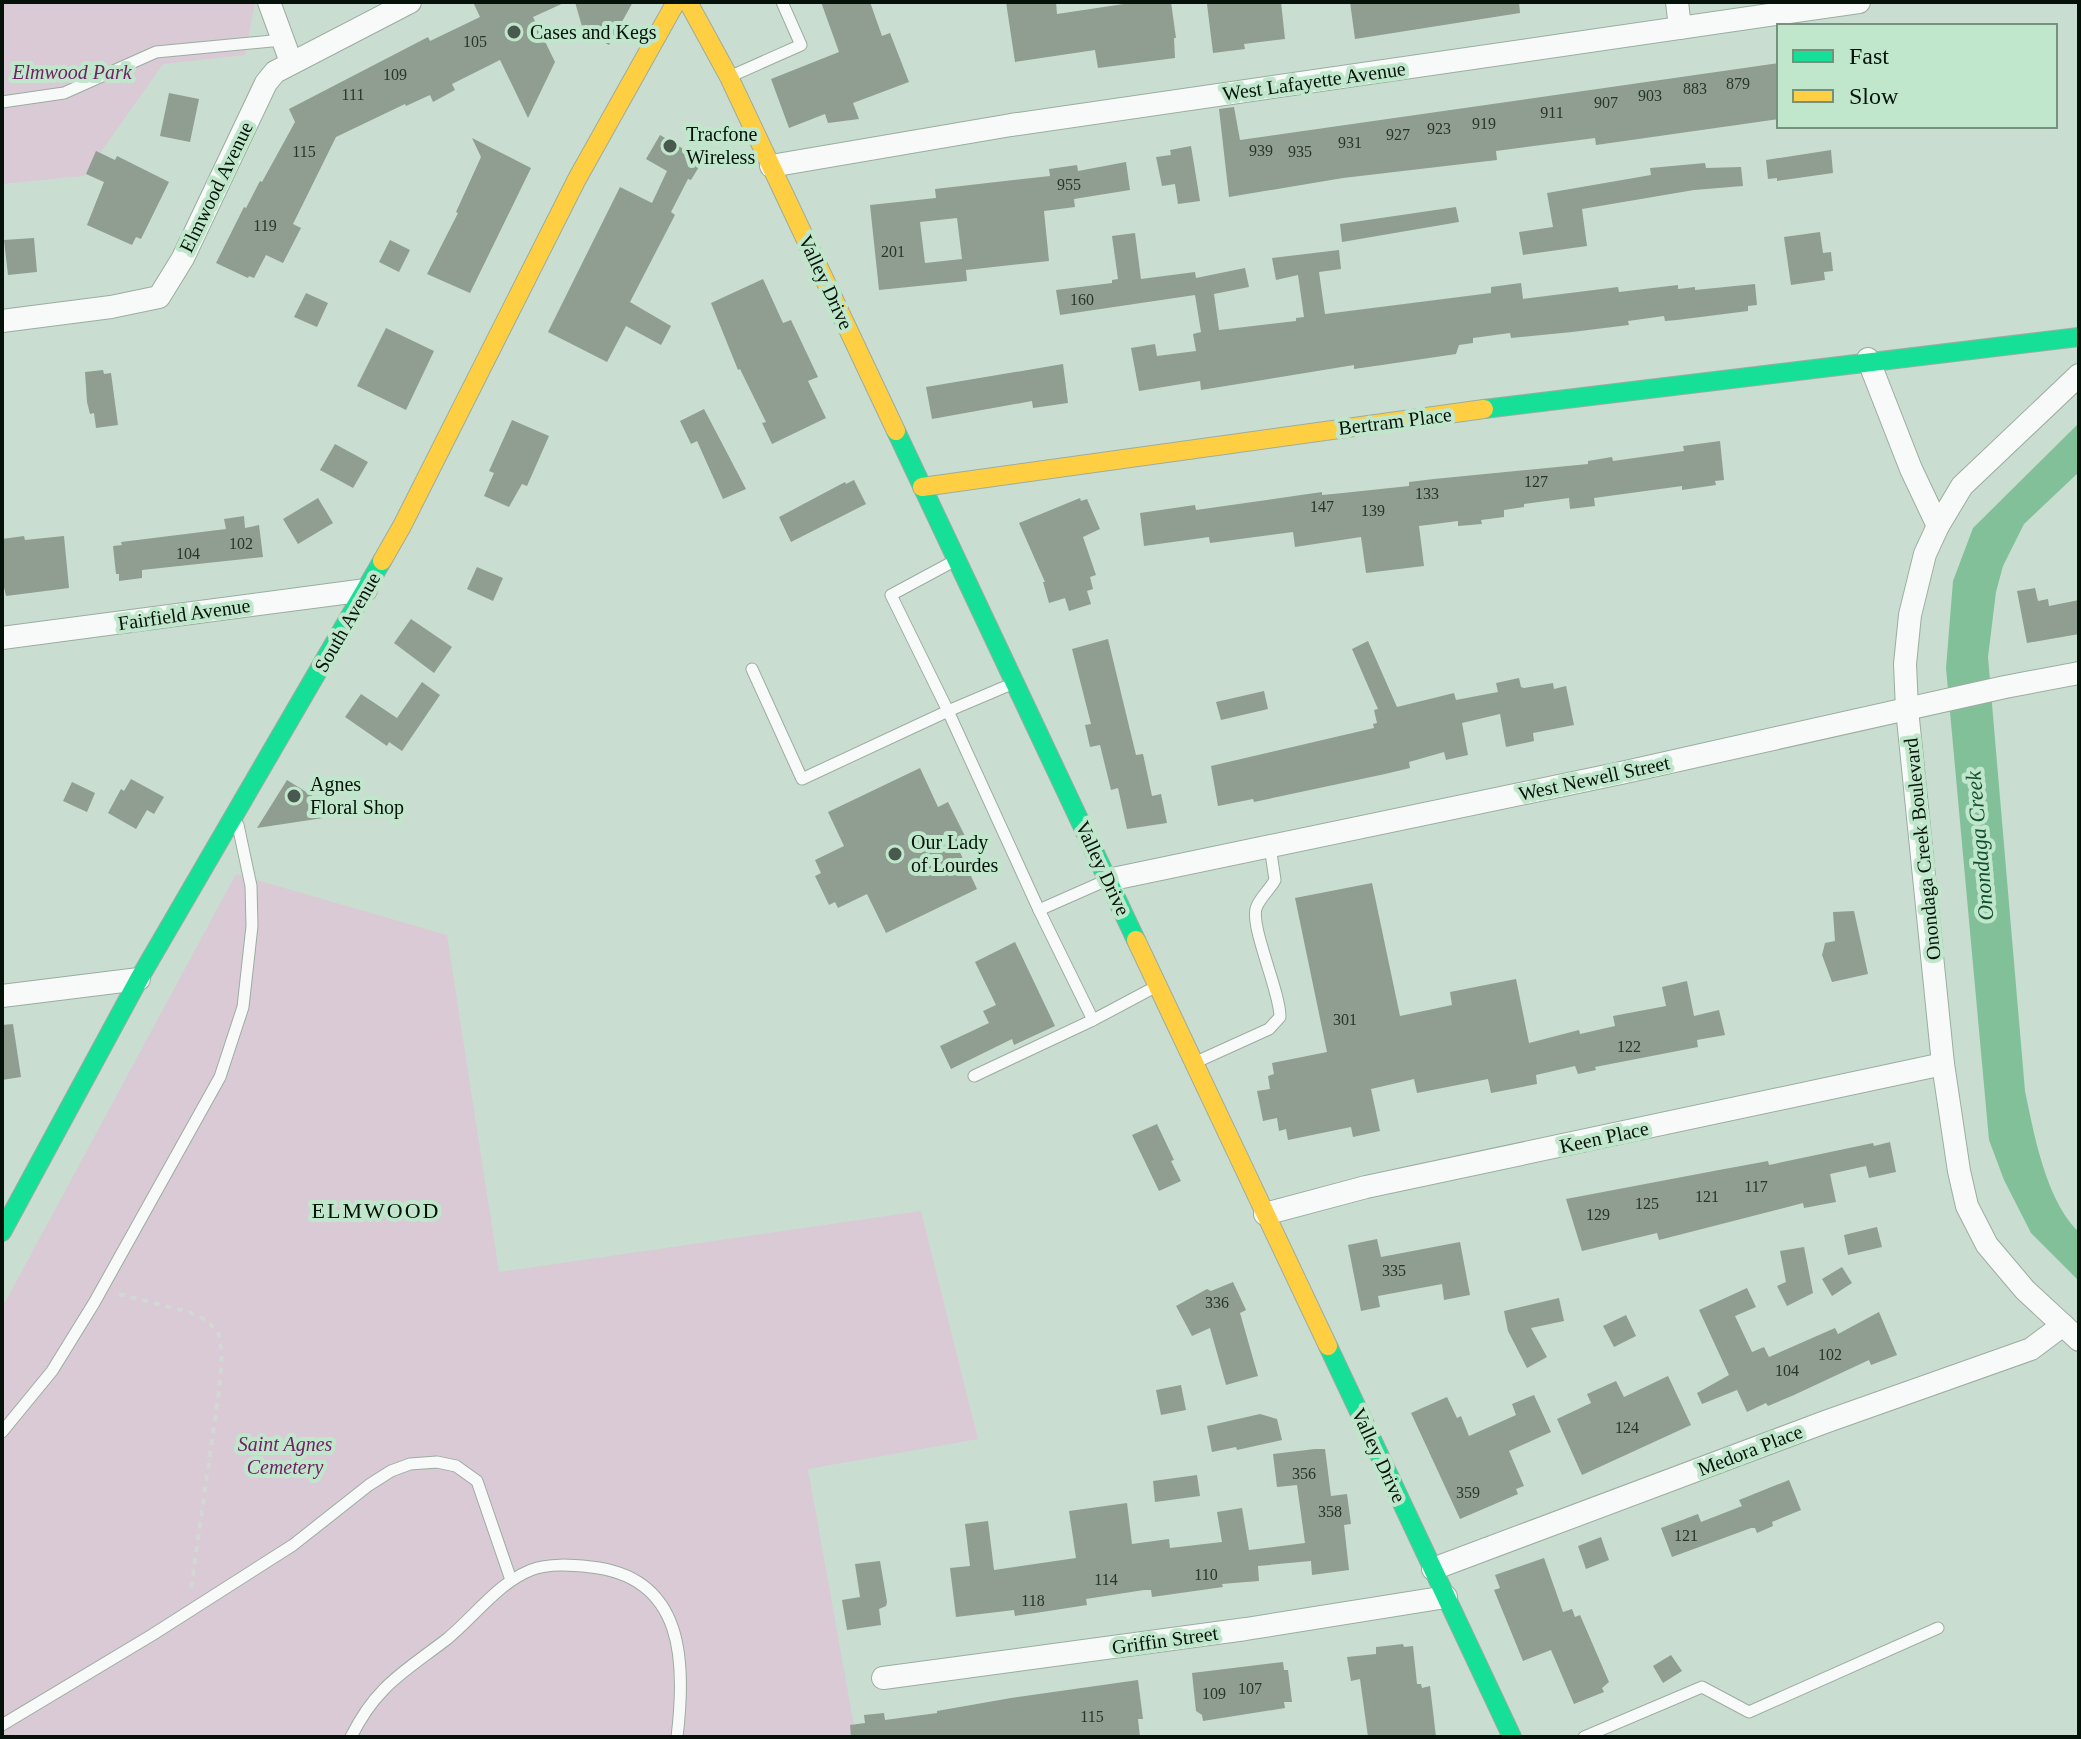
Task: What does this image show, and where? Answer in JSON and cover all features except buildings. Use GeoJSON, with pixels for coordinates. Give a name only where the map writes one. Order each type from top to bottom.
{"type":"FeatureCollection","features":[{"type":"Feature","properties":{"kind":"main road","name":"South Avenue"},"geometry":{"type":"LineString","coordinates":[[2,1232],[139,979],[402,526],[577,179],[676,2]]}},
{"type":"Feature","properties":{"kind":"main road","name":"Valley Drive"},"geometry":{"type":"LineString","coordinates":[[688,2],[729,77],[1512,1737]]}},
{"type":"Feature","properties":{"kind":"main road","name":"Bertram Place"},"geometry":{"type":"LineString","coordinates":[[922,487],[1249,439],[1868,359],[2079,337]]}},
{"type":"Feature","properties":{"kind":"street"},"geometry":{"type":"LineString","coordinates":[[269,2],[291,62]]}},
{"type":"Feature","properties":{"kind":"street","name":"Elmwood Avenue"},"geometry":{"type":"LineString","coordinates":[[2,321],[111,307],[159,297],[183,258],[266,83],[275,72],[410,2]]}},
{"type":"Feature","properties":{"kind":"street"},"geometry":{"type":"LineString","coordinates":[[1677,2],[1680,28]]}},
{"type":"Feature","properties":{"kind":"street","name":"West Lafayette Avenue"},"geometry":{"type":"LineString","coordinates":[[771,166],[1026,123],[1859,2]]}},
{"type":"Feature","properties":{"kind":"street"},"geometry":{"type":"LineString","coordinates":[[1868,359],[1911,469],[1938,526]]}},
{"type":"Feature","properties":{"kind":"street","name":"Onondaga Creek Boulevard"},"geometry":{"type":"LineString","coordinates":[[2071,1332],[2025,1290],[1987,1245],[1967,1206],[1943,1064],[1905,664],[1910,615],[1925,554],[1962,486],[2079,375]]}},
{"type":"Feature","properties":{"kind":"street","name":"Fairfield Avenue"},"geometry":{"type":"LineString","coordinates":[[2,638],[366,590]]}},
{"type":"Feature","properties":{"kind":"street","name":"West Newell Street"},"geometry":{"type":"LineString","coordinates":[[1108,880],[2079,673]]}},
{"type":"Feature","properties":{"kind":"street"},"geometry":{"type":"LineString","coordinates":[[2,996],[139,979]]}},
{"type":"Feature","properties":{"kind":"street","name":"Keen Place"},"geometry":{"type":"LineString","coordinates":[[1265,1214],[1366,1187],[1943,1064]]}},
{"type":"Feature","properties":{"kind":"street","name":"Medora Place"},"geometry":{"type":"LineString","coordinates":[[1433,1569],[2071,1332]]}},
{"type":"Feature","properties":{"kind":"street","name":"Griffin Street"},"geometry":{"type":"LineString","coordinates":[[883,1678],[1246,1629],[1446,1597]]}},
{"type":"Feature","properties":{"kind":"lane"},"geometry":{"type":"LineString","coordinates":[[729,77],[801,45],[782,2]]}},
{"type":"Feature","properties":{"kind":"lane"},"geometry":{"type":"LineString","coordinates":[[2,102],[64,93],[156,52],[282,40]]}},
{"type":"Feature","properties":{"kind":"lane"},"geometry":{"type":"LineString","coordinates":[[957,560],[891,595],[1093,1020]]}},
{"type":"Feature","properties":{"kind":"lane"},"geometry":{"type":"LineString","coordinates":[[752,669],[802,779],[1015,683]]}},
{"type":"Feature","properties":{"kind":"lane"},"geometry":{"type":"LineString","coordinates":[[2,1432],[52,1371],[102,1289],[220,1077],[243,1007],[252,926],[251,886],[236,813]]}},
{"type":"Feature","properties":{"kind":"lane"},"geometry":{"type":"LineString","coordinates":[[1193,1063],[1269,1029],[1280,1017],[1272,974],[1254,922],[1256,907],[1275,880],[1270,846]]}},
{"type":"Feature","properties":{"kind":"lane"},"geometry":{"type":"LineString","coordinates":[[1039,910],[1108,880]]}},
{"type":"Feature","properties":{"kind":"lane"},"geometry":{"type":"LineString","coordinates":[[974,1076],[1158,986]]}},
{"type":"Feature","properties":{"kind":"lane"},"geometry":{"type":"LineString","coordinates":[[2,1725],[293,1545],[391,1471],[410,1464],[437,1462],[456,1466],[477,1481],[511,1580]]}},
{"type":"Feature","properties":{"kind":"lane"},"geometry":{"type":"LineString","coordinates":[[351,1737],[364,1711],[392,1679],[448,1638],[511,1580],[534,1569],[556,1566],[606,1569],[639,1584],[661,1603],[678,1636],[682,1675],[677,1737]]}},
{"type":"Feature","properties":{"kind":"lane"},"geometry":{"type":"LineString","coordinates":[[1584,1737],[1702,1687],[1749,1712],[1938,1628]]}},
{"type":"Feature","properties":{"kind":"path"},"geometry":{"type":"LineString","coordinates":[[102,1289],[189,1312],[208,1321],[219,1335],[222,1353],[219,1391],[205,1474],[189,1611]]}},
{"type":"Feature","properties":{"kind":"green space","name":"Elmwood Park"},"geometry":{"type":"Polygon","coordinates":[[[2,2],[255,2],[245,55],[163,64],[84,176],[2,184],[2,2]]]}},
{"type":"Feature","properties":{"kind":"green space","name":"Saint Agnes Cemetery"},"geometry":{"type":"Polygon","coordinates":[[[236,874],[447,935],[499,1272],[921,1211],[978,1439],[808,1469],[856,1737],[2,1737],[2,1308],[236,874]]]}},
{"type":"Feature","properties":{"kind":"water","name":"Onondaga Creek"},"geometry":{"type":"Polygon","coordinates":[[[2079,423],[2079,472],[2024,524],[2003,566],[1996,592],[1988,657],[2025,1091],[2037,1146],[2050,1185],[2058,1203],[2079,1232],[2079,1281],[2031,1233],[2004,1180],[1989,1140],[1946,668],[1953,581],[1973,528],[2079,423]]]}},
{"type":"Feature","properties":{"kind":"traffic: fast"},"geometry":{"type":"LineString","coordinates":[[1484,409],[2079,337]]}},
{"type":"Feature","properties":{"kind":"traffic: fast"},"geometry":{"type":"LineString","coordinates":[[896,431],[1136,940]]}},
{"type":"Feature","properties":{"kind":"traffic: fast"},"geometry":{"type":"LineString","coordinates":[[2,1232],[139,979],[382,561]]}},
{"type":"Feature","properties":{"kind":"traffic: fast"},"geometry":{"type":"LineString","coordinates":[[1328,1346],[1512,1737]]}},
{"type":"Feature","properties":{"kind":"traffic: slow"},"geometry":{"type":"LineString","coordinates":[[382,561],[577,179],[676,2]]}},
{"type":"Feature","properties":{"kind":"traffic: slow"},"geometry":{"type":"LineString","coordinates":[[688,2],[729,77],[896,431]]}},
{"type":"Feature","properties":{"kind":"traffic: slow"},"geometry":{"type":"LineString","coordinates":[[922,487],[1484,409]]}},
{"type":"Feature","properties":{"kind":"traffic: slow"},"geometry":{"type":"LineString","coordinates":[[1136,940],[1328,1346]]}},
{"type":"Feature","properties":{"kind":"place","name":"Cases and Kegs"},"geometry":{"type":"Point","coordinates":[514,32]}},
{"type":"Feature","properties":{"kind":"place","name":"Tracfone Wireless"},"geometry":{"type":"Point","coordinates":[670,146]}},
{"type":"Feature","properties":{"kind":"place","name":"Agnes Floral Shop"},"geometry":{"type":"Point","coordinates":[294,796]}},
{"type":"Feature","properties":{"kind":"place","name":"Our Lady of Lourdes"},"geometry":{"type":"Point","coordinates":[895,854]}},
{"type":"Feature","properties":{"kind":"district","name":"ELMWOOD"},"geometry":{"type":"Point","coordinates":[376,1210]}}]}
